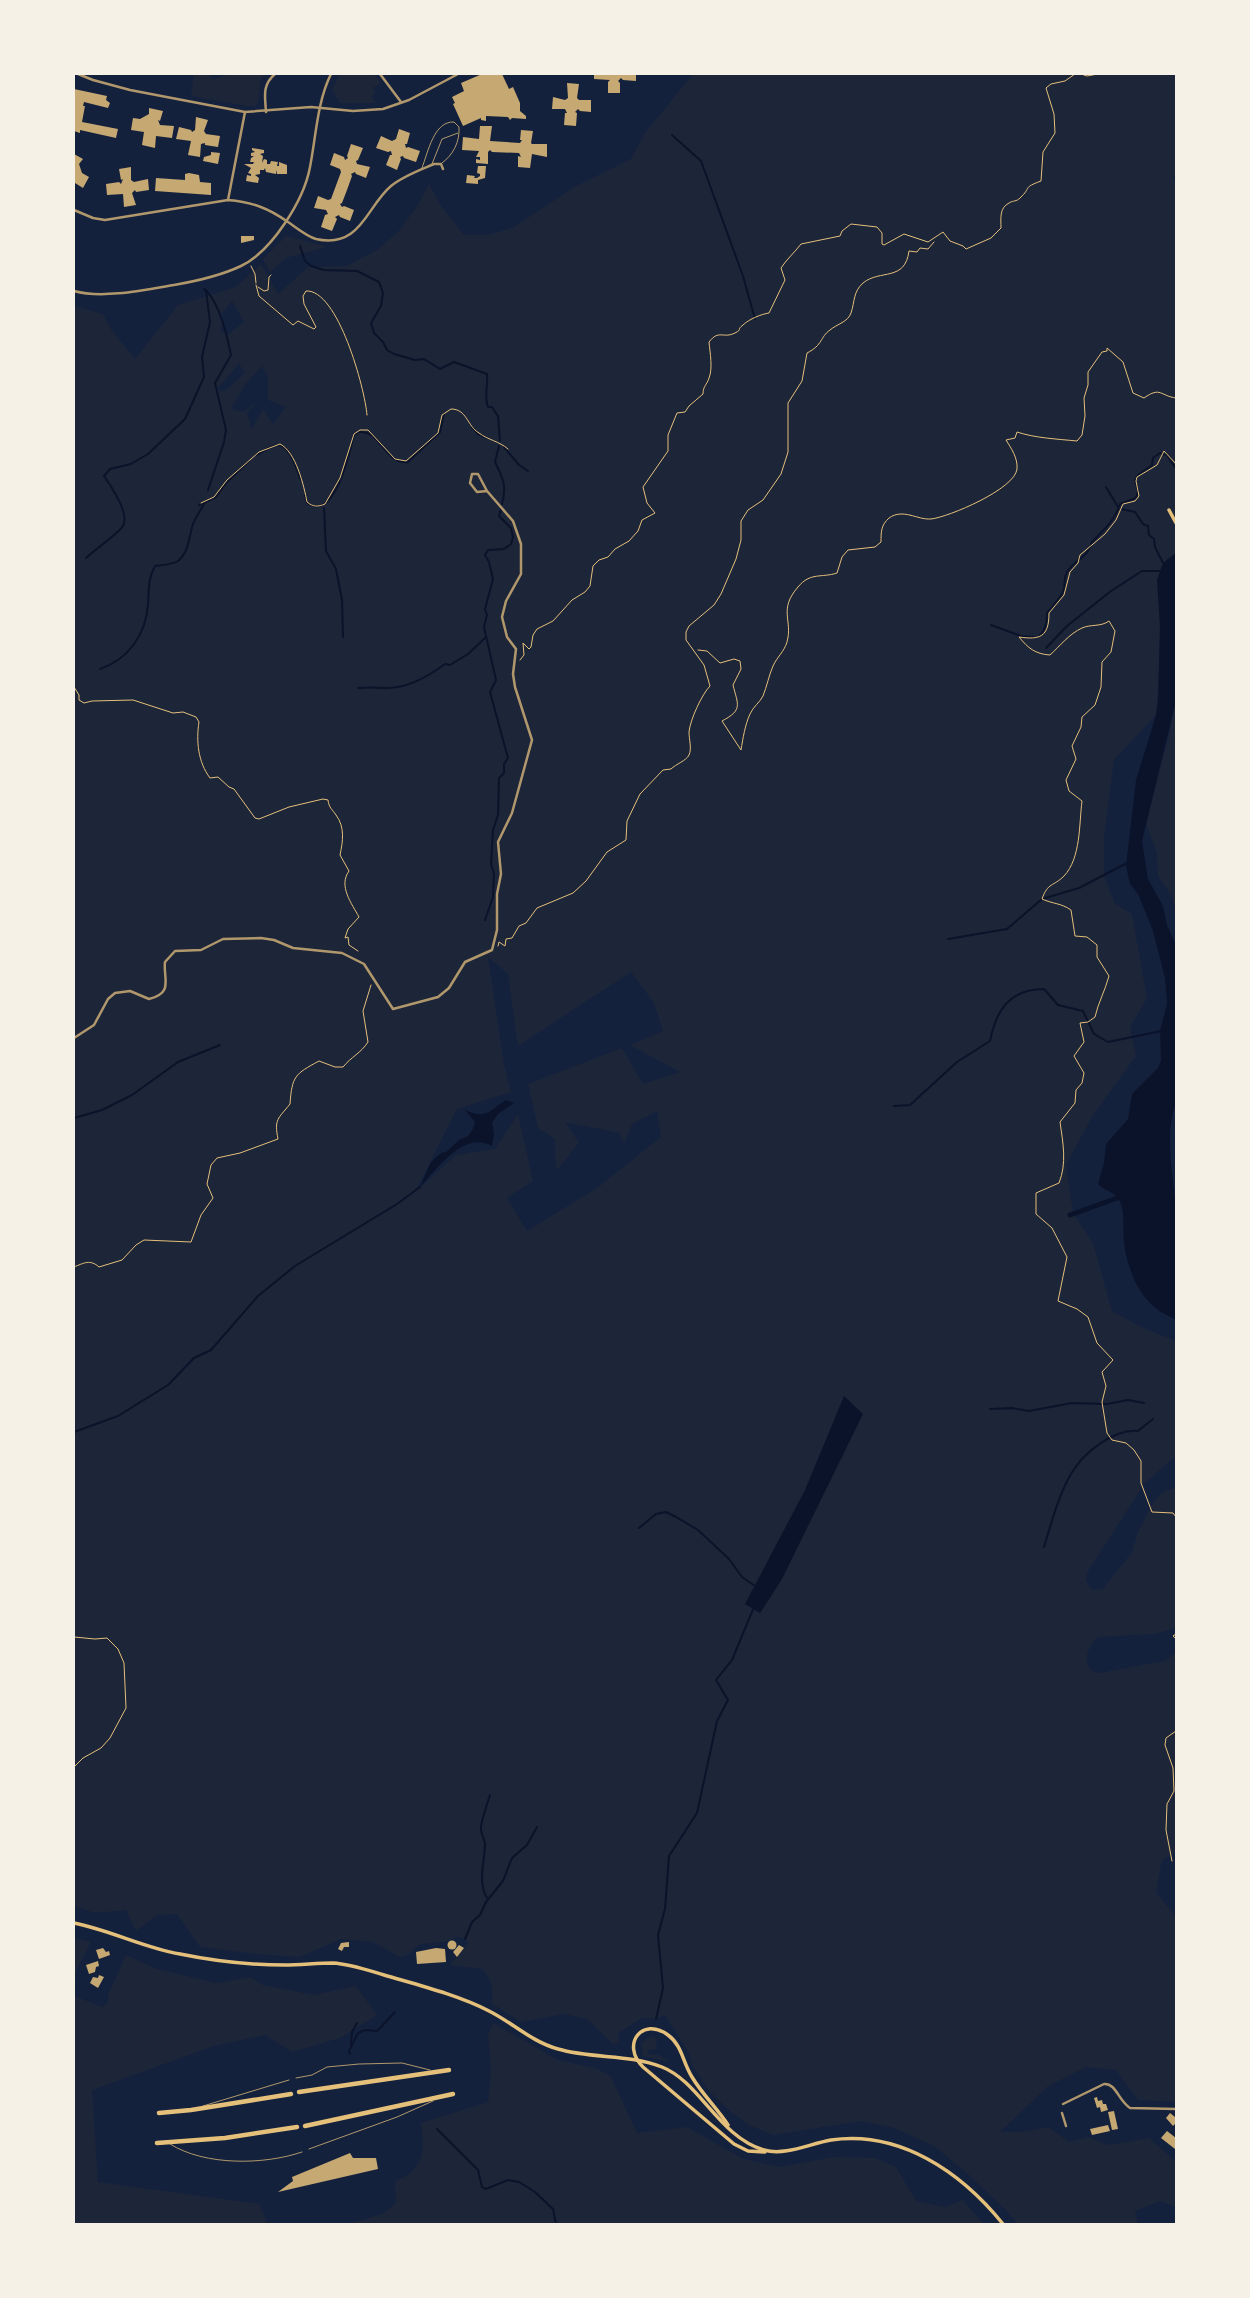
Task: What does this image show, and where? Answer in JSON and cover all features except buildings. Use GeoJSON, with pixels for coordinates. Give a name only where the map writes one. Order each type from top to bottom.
{"type":"FeatureCollection","features":[{"type":"Feature","properties":{"kind":"highway"},"geometry":{"type":"LineString","coordinates":[[299,2092],[446,2071]]}},
{"type":"Feature","properties":{"kind":"highway"},"geometry":{"type":"LineString","coordinates":[[159,2113],[291,2094]]}},
{"type":"Feature","properties":{"kind":"highway"},"geometry":{"type":"LineString","coordinates":[[305,2126],[453,2094]]}},
{"type":"Feature","properties":{"kind":"highway"},"geometry":{"type":"LineString","coordinates":[[157,2143],[225,2138],[298,2127]]}},
{"type":"Feature","properties":{"kind":"main road"},"geometry":{"type":"LineString","coordinates":[[1169,510],[1177,523]]}},
{"type":"Feature","properties":{"kind":"main road"},"geometry":{"type":"LineString","coordinates":[[74,1923],[179,1954],[256,1964],[346,1965],[475,2004],[547,2046],[576,2054],[643,2062],[663,2068],[684,2082],[733,2133],[750,2144],[772,2151]]}},
{"type":"Feature","properties":{"kind":"main road"},"geometry":{"type":"LineString","coordinates":[[733,2133],[693,2079],[680,2049],[667,2034],[651,2028],[637,2035],[633,2048],[640,2064],[740,2147],[748,2151],[772,2151],[850,2138],[887,2141],[927,2159],[960,2180],[1003,2224]]}},
{"type":"Feature","properties":{"kind":"street"},"geometry":{"type":"LineString","coordinates":[[78,74],[130,90],[245,112],[321,108],[364,111],[401,103],[458,74]]}},
{"type":"Feature","properties":{"kind":"street"},"geometry":{"type":"LineString","coordinates":[[266,112],[264,88],[275,74]]}},
{"type":"Feature","properties":{"kind":"street"},"geometry":{"type":"LineString","coordinates":[[74,291],[100,294],[152,289],[216,276],[248,262],[281,230],[307,180],[325,87],[331,74]]}},
{"type":"Feature","properties":{"kind":"street"},"geometry":{"type":"LineString","coordinates":[[380,74],[401,103]]}},
{"type":"Feature","properties":{"kind":"street"},"geometry":{"type":"LineString","coordinates":[[228,200],[245,112]]}},
{"type":"Feature","properties":{"kind":"street"},"geometry":{"type":"LineString","coordinates":[[74,210],[105,220],[228,200],[254,203],[314,239],[326,240],[357,230],[389,187],[431,165],[441,164],[443,169]]}},
{"type":"Feature","properties":{"kind":"street"},"geometry":{"type":"LineString","coordinates":[[74,1038],[94,1025],[108,999],[115,993],[130,991],[149,999],[160,994],[166,983],[165,962],[171,953],[179,950],[204,950],[223,939],[268,939],[293,948],[342,953],[364,964],[391,1008],[400,1008],[438,996],[450,988],[465,962],[489,952],[495,944],[500,876],[498,842],[513,810],[532,740],[515,687],[516,649],[508,638],[502,617],[506,601],[521,574],[521,544],[510,516],[487,491],[478,474],[472,474],[470,483],[473,489],[477,492],[487,491]]}},
{"type":"Feature","properties":{"kind":"street"},"geometry":{"type":"LineString","coordinates":[[1063,2104],[1109,2084],[1130,2108],[1177,2109]]}},
{"type":"Feature","properties":{"kind":"street"},"geometry":{"type":"LineString","coordinates":[[1062,2113],[1066,2126]]}},
{"type":"Feature","properties":{"kind":"lane"},"geometry":{"type":"LineString","coordinates":[[421,170],[441,126],[446,122],[454,122],[460,132],[452,155],[441,164]]}},
{"type":"Feature","properties":{"kind":"lane"},"geometry":{"type":"LineString","coordinates":[[431,165],[442,139],[460,132]]}},
{"type":"Feature","properties":{"kind":"lane"},"geometry":{"type":"LineString","coordinates":[[296,2078],[312,2075],[327,2067],[359,2064],[402,2063],[421,2069],[446,2071]]}},
{"type":"Feature","properties":{"kind":"lane"},"geometry":{"type":"LineString","coordinates":[[191,2110],[289,2080]]}},
{"type":"Feature","properties":{"kind":"lane"},"geometry":{"type":"LineString","coordinates":[[309,2149],[397,2117],[445,2095]]}},
{"type":"Feature","properties":{"kind":"lane"},"geometry":{"type":"LineString","coordinates":[[1062,2113],[1063,2104]]}},
{"type":"Feature","properties":{"kind":"lane"},"geometry":{"type":"LineString","coordinates":[[168,2143],[191,2155],[235,2160],[270,2161],[302,2152]]}},
{"type":"Feature","properties":{"kind":"path"},"geometry":{"type":"LineString","coordinates":[[514,661],[523,657],[523,643],[531,648],[537,629],[553,621],[572,600],[578,598],[590,586],[593,566],[599,559],[608,557],[615,549],[629,541],[638,531],[642,520],[654,513],[643,490],[644,483],[668,451],[668,435],[677,413],[685,412],[703,394],[703,387],[709,378],[709,342],[717,334],[732,334],[743,324],[769,313],[785,280],[780,268],[801,244],[840,236],[846,226],[856,223],[877,227],[882,233],[884,245],[904,234],[928,242],[943,232],[950,241],[966,249],[991,238],[999,231],[1003,207],[1019,200],[1031,183],[1041,181],[1043,152],[1055,133],[1054,114],[1046,88],[1075,74]]}},
{"type":"Feature","properties":{"kind":"path"},"geometry":{"type":"LineString","coordinates":[[1081,74],[1098,74]]}},
{"type":"Feature","properties":{"kind":"path"},"geometry":{"type":"LineString","coordinates":[[495,944],[499,946],[500,942],[505,946],[506,939],[512,938],[519,926],[526,923],[537,908],[567,896],[582,885],[607,852],[625,840],[627,821],[643,789],[663,770],[671,769],[687,758],[690,752],[690,726],[699,707],[700,697],[710,686],[704,665],[686,640],[686,632],[689,626],[714,605],[721,594],[736,559],[741,540],[741,521],[748,510],[763,500],[781,474],[788,452],[788,403],[802,380],[807,353],[820,345],[830,330],[851,315],[856,291],[866,280],[901,270],[908,262],[909,251],[917,253],[920,248],[928,249],[934,243],[933,240]]}},
{"type":"Feature","properties":{"kind":"path"},"geometry":{"type":"LineString","coordinates":[[251,266],[259,296],[293,325],[298,321],[314,329],[316,327],[304,302],[306,291],[314,292],[330,308],[346,334],[363,387],[367,415]]}},
{"type":"Feature","properties":{"kind":"path"},"geometry":{"type":"LineString","coordinates":[[256,285],[266,291],[271,275]]}},
{"type":"Feature","properties":{"kind":"path"},"geometry":{"type":"LineString","coordinates":[[696,652],[703,649],[720,663],[732,659],[740,662],[741,669],[733,685],[739,703],[731,718],[722,721],[741,750],[750,713],[763,696],[774,663],[788,639],[786,610],[789,599],[799,586],[818,574],[836,573],[848,550],[875,547],[881,542],[882,526],[891,516],[909,514],[920,519],[940,517],[974,504],[1004,486],[1012,480],[1017,471],[1015,456],[1006,440],[1014,438],[1017,432],[1030,437],[1046,436],[1055,440],[1077,441],[1082,435],[1088,372],[1107,348],[1123,362],[1133,393],[1144,398],[1152,392],[1160,391],[1177,398]]}},
{"type":"Feature","properties":{"kind":"path"},"geometry":{"type":"LineString","coordinates":[[201,503],[214,497],[227,480],[259,452],[280,444],[287,448],[306,487],[307,502],[314,506],[325,504],[341,478],[357,431],[368,430],[395,459],[406,461],[438,433],[442,415],[451,409],[463,412],[476,432],[509,449]]}},
{"type":"Feature","properties":{"kind":"path"},"geometry":{"type":"LineString","coordinates":[[1177,464],[1164,452],[1157,465],[1138,477],[1136,481],[1139,496],[1135,501],[1123,504],[1116,520],[1105,534],[1080,555],[1079,563],[1070,572],[1064,595],[1049,613],[1049,621],[1043,635],[1037,639],[1019,637],[1027,647],[1039,654],[1050,655],[1084,627],[1109,621],[1115,631],[1111,652],[1102,662],[1101,687],[1095,705],[1082,717],[1081,727],[1072,746],[1076,759],[1066,780],[1069,791],[1082,801],[1074,859],[1063,876],[1046,888],[1042,900],[1062,903],[1071,910],[1075,936],[1087,937],[1097,945],[1097,957],[1109,976],[1095,1017],[1080,1023],[1084,1042],[1074,1056],[1084,1073],[1082,1083],[1076,1090],[1075,1103],[1060,1122],[1064,1146],[1063,1172],[1059,1183],[1036,1193],[1035,1214],[1052,1228],[1067,1257],[1058,1301],[1088,1317],[1097,1343],[1113,1360],[1102,1372],[1107,1386],[1102,1402],[1107,1433],[1112,1440],[1126,1443],[1141,1461],[1141,1483],[1152,1512],[1173,1513],[1177,1517]]}},
{"type":"Feature","properties":{"kind":"path"},"geometry":{"type":"LineString","coordinates":[[74,687],[79,700],[84,704],[133,700],[173,713],[183,712],[196,717],[199,722],[199,757],[204,769],[210,778],[218,777],[234,789],[255,818],[259,819],[289,807],[328,800],[344,837],[340,855],[349,872],[345,877],[345,885],[353,909],[359,917],[348,929],[345,938],[348,937],[349,946],[358,951]]}},
{"type":"Feature","properties":{"kind":"path"},"geometry":{"type":"LineString","coordinates":[[74,1267],[85,1262],[94,1262],[99,1267],[122,1260],[144,1240],[191,1242],[201,1215],[213,1198],[207,1184],[211,1166],[217,1158],[278,1139],[275,1125],[279,1115],[290,1104],[291,1084],[305,1066],[319,1061],[334,1067],[343,1067],[351,1057],[362,1052],[368,1042],[363,1011],[371,977]]}},
{"type":"Feature","properties":{"kind":"path"},"geometry":{"type":"LineString","coordinates":[[1177,1633],[1174,1636],[1177,1639]]}},
{"type":"Feature","properties":{"kind":"path"},"geometry":{"type":"LineString","coordinates":[[74,1637],[107,1637],[118,1649],[124,1663],[126,1708],[110,1738],[101,1748],[83,1758],[74,1767]]}},
{"type":"Feature","properties":{"kind":"path"},"geometry":{"type":"LineString","coordinates":[[1172,1861],[1166,1830],[1167,1804],[1174,1791],[1173,1768],[1165,1745],[1166,1738],[1177,1731]]}},
{"type":"Feature","properties":{"kind":"shaded area"},"geometry":{"type":"Polygon","coordinates":[[[194,74],[210,74],[213,80],[228,74],[265,74],[256,106],[246,106],[191,96],[194,74]]]}},
{"type":"Feature","properties":{"kind":"shaded area"},"geometry":{"type":"Polygon","coordinates":[[[340,74],[374,74],[381,83],[373,88],[376,94],[372,96],[376,103],[340,103],[332,90],[340,74]]]}},
{"type":"Feature","properties":{"kind":"shaded area"},"geometry":{"type":"Polygon","coordinates":[[[693,74],[1176,74],[1176,174],[1173,178],[1176,182],[1176,553],[1167,559],[1160,616],[1156,715],[1114,760],[1104,837],[1104,876],[1115,904],[1132,914],[1147,998],[1130,1027],[1136,1056],[1093,1115],[1066,1165],[1073,1213],[1093,1243],[1112,1311],[1141,1327],[1176,1341],[1176,1459],[1172,1459],[1144,1484],[1087,1573],[1086,1580],[1092,1590],[1103,1589],[1132,1552],[1138,1532],[1154,1501],[1163,1492],[1176,1487],[1176,1628],[1154,1634],[1098,1637],[1088,1652],[1087,1663],[1093,1671],[1099,1673],[1165,1661],[1176,1652],[1176,1852],[1162,1860],[1156,1892],[1176,1917],[1176,2102],[1138,2100],[1116,2070],[1086,2067],[1047,2087],[1000,2132],[1049,2127],[1069,2142],[1088,2137],[1108,2145],[1149,2138],[1176,2162],[1176,2207],[1160,2201],[1135,2211],[1138,2224],[1017,2224],[969,2175],[934,2146],[894,2128],[861,2121],[773,2135],[749,2125],[709,2091],[665,2015],[656,2019],[642,2018],[618,2033],[619,2042],[613,2044],[587,2019],[564,2014],[521,2022],[491,2003],[491,1985],[482,1969],[450,1965],[468,1944],[464,1938],[420,1944],[409,1954],[400,1957],[373,1942],[341,1939],[300,1957],[255,1954],[200,1947],[177,1914],[157,1915],[136,1931],[126,1910],[95,1913],[74,1906],[74,306],[103,314],[112,331],[135,359],[178,305],[236,287],[261,264],[278,294],[308,267],[347,266],[377,250],[398,232],[418,205],[429,184],[441,206],[464,235],[487,235],[512,228],[576,186],[631,159],[645,133],[693,74]],[[232,301],[222,313],[221,332],[229,334],[244,322],[232,301]],[[239,364],[216,390],[225,391],[245,373],[239,364]],[[262,366],[246,383],[231,409],[244,412],[259,399],[247,413],[252,429],[263,409],[273,424],[286,407],[268,400],[268,377],[262,366]],[[488,957],[504,1065],[511,1092],[457,1109],[415,1192],[456,1155],[495,1149],[518,1114],[533,1181],[507,1198],[527,1231],[597,1188],[661,1137],[657,1111],[632,1124],[624,1144],[619,1133],[565,1122],[579,1143],[556,1171],[555,1139],[538,1128],[528,1084],[622,1048],[643,1084],[680,1072],[630,1045],[663,1031],[654,1003],[631,972],[518,1046],[508,974],[488,957]]]}},
{"type":"Feature","properties":{"kind":"shaded area"},"geometry":{"type":"Polygon","coordinates":[[[286,236],[324,248],[286,258],[270,272],[263,259],[286,236]]]}},
{"type":"Feature","properties":{"kind":"shaded area"},"geometry":{"type":"Polygon","coordinates":[[[1176,553],[1176,701],[1142,841],[1148,879],[1163,906],[1167,925],[1176,945],[1176,1103],[1170,1145],[1177,1229],[1176,1320],[1155,1307],[1139,1290],[1125,1250],[1121,1205],[1114,1195],[1098,1184],[1106,1144],[1128,1119],[1132,1094],[1158,1068],[1161,1061],[1160,1031],[1167,1003],[1165,978],[1153,931],[1138,894],[1130,884],[1126,866],[1136,780],[1158,701],[1160,627],[1157,580],[1163,563],[1176,553]]]}},
{"type":"Feature","properties":{"kind":"shaded area"},"geometry":{"type":"Polygon","coordinates":[[[1176,688],[1176,911],[1171,895],[1158,876],[1157,853],[1146,824],[1170,731],[1176,688]]]}},
{"type":"Feature","properties":{"kind":"shaded area"},"geometry":{"type":"Polygon","coordinates":[[[506,1100],[514,1103],[498,1114],[492,1123],[492,1146],[482,1142],[461,1147],[420,1187],[431,1162],[468,1136],[473,1129],[475,1122],[465,1110],[483,1114],[506,1100]]]}},
{"type":"Feature","properties":{"kind":"shaded area"},"geometry":{"type":"Polygon","coordinates":[[[844,1396],[863,1414],[782,1579],[760,1613],[745,1604],[805,1490],[844,1396]]]}},
{"type":"Feature","properties":{"kind":"shaded area"},"geometry":{"type":"Polygon","coordinates":[[[74,1938],[91,1942],[76,1971],[74,1989],[74,1938]]]}},
{"type":"Feature","properties":{"kind":"shaded area"},"geometry":{"type":"Polygon","coordinates":[[[126,1955],[157,1969],[216,1983],[250,1977],[263,1985],[314,1995],[356,1986],[377,2015],[340,2038],[292,2052],[265,2035],[214,2046],[92,2090],[98,2182],[259,2204],[268,2224],[74,2224],[74,1996],[102,2007],[108,2002],[108,1995],[126,1955]]]}},
{"type":"Feature","properties":{"kind":"shaded area"},"geometry":{"type":"Polygon","coordinates":[[[493,2023],[558,2060],[598,2069],[611,2077],[637,2133],[687,2127],[743,2159],[781,2167],[833,2157],[875,2158],[896,2167],[916,2201],[945,2207],[963,2200],[984,2224],[349,2224],[382,2214],[396,2203],[395,2182],[412,2171],[420,2158],[423,2142],[421,2123],[488,2102],[491,2070],[488,2034],[493,2023]]]}},
{"type":"Feature","properties":{"kind":"shaded area"},"geometry":{"type":"Polygon","coordinates":[[[651,2036],[657,2038],[656,2049],[648,2050],[648,2054],[659,2055],[671,2062],[643,2056],[641,2043],[651,2036]]]}},
{"type":"Feature","properties":{"kind":"waterway"},"geometry":{"type":"LineString","coordinates":[[672,135],[701,161],[743,276],[755,319]]}},
{"type":"Feature","properties":{"kind":"waterway"},"geometry":{"type":"LineString","coordinates":[[300,246],[305,261],[311,266],[324,270],[357,271],[379,282],[383,293],[381,306],[371,323],[374,333],[387,350],[415,360],[424,359],[440,369],[454,362],[487,374],[487,403],[498,416],[500,441]]}},
{"type":"Feature","properties":{"kind":"waterway"},"geometry":{"type":"LineString","coordinates":[[204,289],[218,309],[231,355],[215,383],[226,430],[208,490]]}},
{"type":"Feature","properties":{"kind":"waterway"},"geometry":{"type":"LineString","coordinates":[[86,558],[123,526],[124,515],[119,500],[104,476],[110,469],[131,464],[148,454],[185,419],[204,377],[202,357],[210,322],[206,290]]}},
{"type":"Feature","properties":{"kind":"waterway"},"geometry":{"type":"LineString","coordinates":[[305,495],[307,503],[317,506],[333,495],[344,470],[354,435],[359,432],[373,436],[394,458],[408,462],[440,432],[444,414]]}},
{"type":"Feature","properties":{"kind":"waterway"},"geometry":{"type":"LineString","coordinates":[[472,427],[487,438]]}},
{"type":"Feature","properties":{"kind":"waterway"},"geometry":{"type":"LineString","coordinates":[[256,455],[275,446],[282,446],[292,459],[301,480]]}},
{"type":"Feature","properties":{"kind":"waterway"},"geometry":{"type":"LineString","coordinates":[[499,446],[495,462],[503,482],[502,504]]}},
{"type":"Feature","properties":{"kind":"waterway"},"geometry":{"type":"LineString","coordinates":[[504,447],[519,465],[528,471]]}},
{"type":"Feature","properties":{"kind":"waterway"},"geometry":{"type":"LineString","coordinates":[[1039,636],[1046,626],[1047,613],[1063,592],[1067,572],[1088,552],[1092,542],[1112,521],[1120,504],[1136,498],[1138,491],[1135,480],[1138,475],[1152,465],[1153,458],[1160,453],[1167,455],[1176,469]]}},
{"type":"Feature","properties":{"kind":"waterway"},"geometry":{"type":"LineString","coordinates":[[199,505],[216,497],[249,461]]}},
{"type":"Feature","properties":{"kind":"waterway"},"geometry":{"type":"LineString","coordinates":[[1106,487],[1118,507]]}},
{"type":"Feature","properties":{"kind":"waterway"},"geometry":{"type":"LineString","coordinates":[[100,669],[119,659],[140,635],[147,615],[149,584],[155,566],[172,563],[182,557],[187,549],[193,524],[204,504]]}},
{"type":"Feature","properties":{"kind":"waterway"},"geometry":{"type":"LineString","coordinates":[[324,508],[326,551],[336,569],[342,600],[343,637]]}},
{"type":"Feature","properties":{"kind":"waterway"},"geometry":{"type":"LineString","coordinates":[[485,920],[493,897],[494,874],[491,864],[493,830],[498,815],[499,778],[504,773],[504,764],[508,758],[490,692],[496,680],[484,627],[487,615],[485,609],[493,579],[485,555],[488,550],[504,549],[511,544],[513,537],[511,528],[499,516],[501,509]]}},
{"type":"Feature","properties":{"kind":"waterway"},"geometry":{"type":"LineString","coordinates":[[1121,509],[1135,512],[1143,524],[1148,526],[1149,535],[1154,539],[1163,563]]}},
{"type":"Feature","properties":{"kind":"waterway"},"geometry":{"type":"LineString","coordinates":[[1046,648],[1067,626],[1111,591],[1142,571],[1161,571]]}},
{"type":"Feature","properties":{"kind":"waterway"},"geometry":{"type":"LineString","coordinates":[[991,625],[1021,636],[1034,637]]}},
{"type":"Feature","properties":{"kind":"waterway"},"geometry":{"type":"LineString","coordinates":[[358,688],[410,684],[468,654],[485,638]]}},
{"type":"Feature","properties":{"kind":"waterway"},"geometry":{"type":"LineString","coordinates":[[948,939],[1007,929],[1042,899],[1079,888],[1127,863]]}},
{"type":"Feature","properties":{"kind":"waterway"},"geometry":{"type":"LineString","coordinates":[[894,1106],[910,1105],[957,1062],[990,1041],[996,1020],[1006,1003],[1032,990],[1044,989],[1058,1005],[1083,1011],[1094,1034],[1108,1042],[1161,1031]]}},
{"type":"Feature","properties":{"kind":"waterway"},"geometry":{"type":"LineString","coordinates":[[74,1118],[102,1110],[132,1095],[178,1062],[220,1045]]}},
{"type":"Feature","properties":{"kind":"waterway"},"geometry":{"type":"LineString","coordinates":[[74,1432],[118,1416],[168,1385],[194,1358],[211,1350],[258,1296],[295,1266],[420,1187]]}},
{"type":"Feature","properties":{"kind":"waterway"},"geometry":{"type":"LineString","coordinates":[[1070,1215],[1123,1196]]}},
{"type":"Feature","properties":{"kind":"waterway"},"geometry":{"type":"LineString","coordinates":[[990,1409],[1012,1408],[1029,1411],[1072,1403],[1107,1404],[1128,1400],[1144,1403]]}},
{"type":"Feature","properties":{"kind":"waterway"},"geometry":{"type":"LineString","coordinates":[[1044,1547],[1063,1491],[1076,1466],[1109,1438],[1128,1431],[1138,1431],[1153,1419]]}},
{"type":"Feature","properties":{"kind":"waterway"},"geometry":{"type":"LineString","coordinates":[[639,1528],[656,1514],[666,1512],[698,1530],[729,1559],[742,1577],[755,1586]]}},
{"type":"Feature","properties":{"kind":"waterway"},"geometry":{"type":"LineString","coordinates":[[656,2019],[663,1988],[658,1935],[665,1909],[669,1856],[697,1813],[717,1721],[728,1700],[716,1680],[732,1660],[754,1607]]}},
{"type":"Feature","properties":{"kind":"waterway"},"geometry":{"type":"LineString","coordinates":[[487,1898],[482,1885],[485,1843],[481,1829],[490,1795]]}},
{"type":"Feature","properties":{"kind":"waterway"},"geometry":{"type":"LineString","coordinates":[[465,1939],[472,1922],[480,1915],[486,1902],[503,1881],[512,1858],[527,1845],[537,1827]]}},
{"type":"Feature","properties":{"kind":"waterway"},"geometry":{"type":"LineString","coordinates":[[350,2054],[358,2033],[365,2030],[377,2031],[395,2012]]}},
{"type":"Feature","properties":{"kind":"waterway"},"geometry":{"type":"LineString","coordinates":[[351,2045],[352,2032],[357,2023]]}},
{"type":"Feature","properties":{"kind":"waterway"},"geometry":{"type":"LineString","coordinates":[[437,2129],[478,2170],[482,2187],[486,2189],[508,2180],[519,2182],[535,2192],[553,2209],[556,2224]]}}]}
